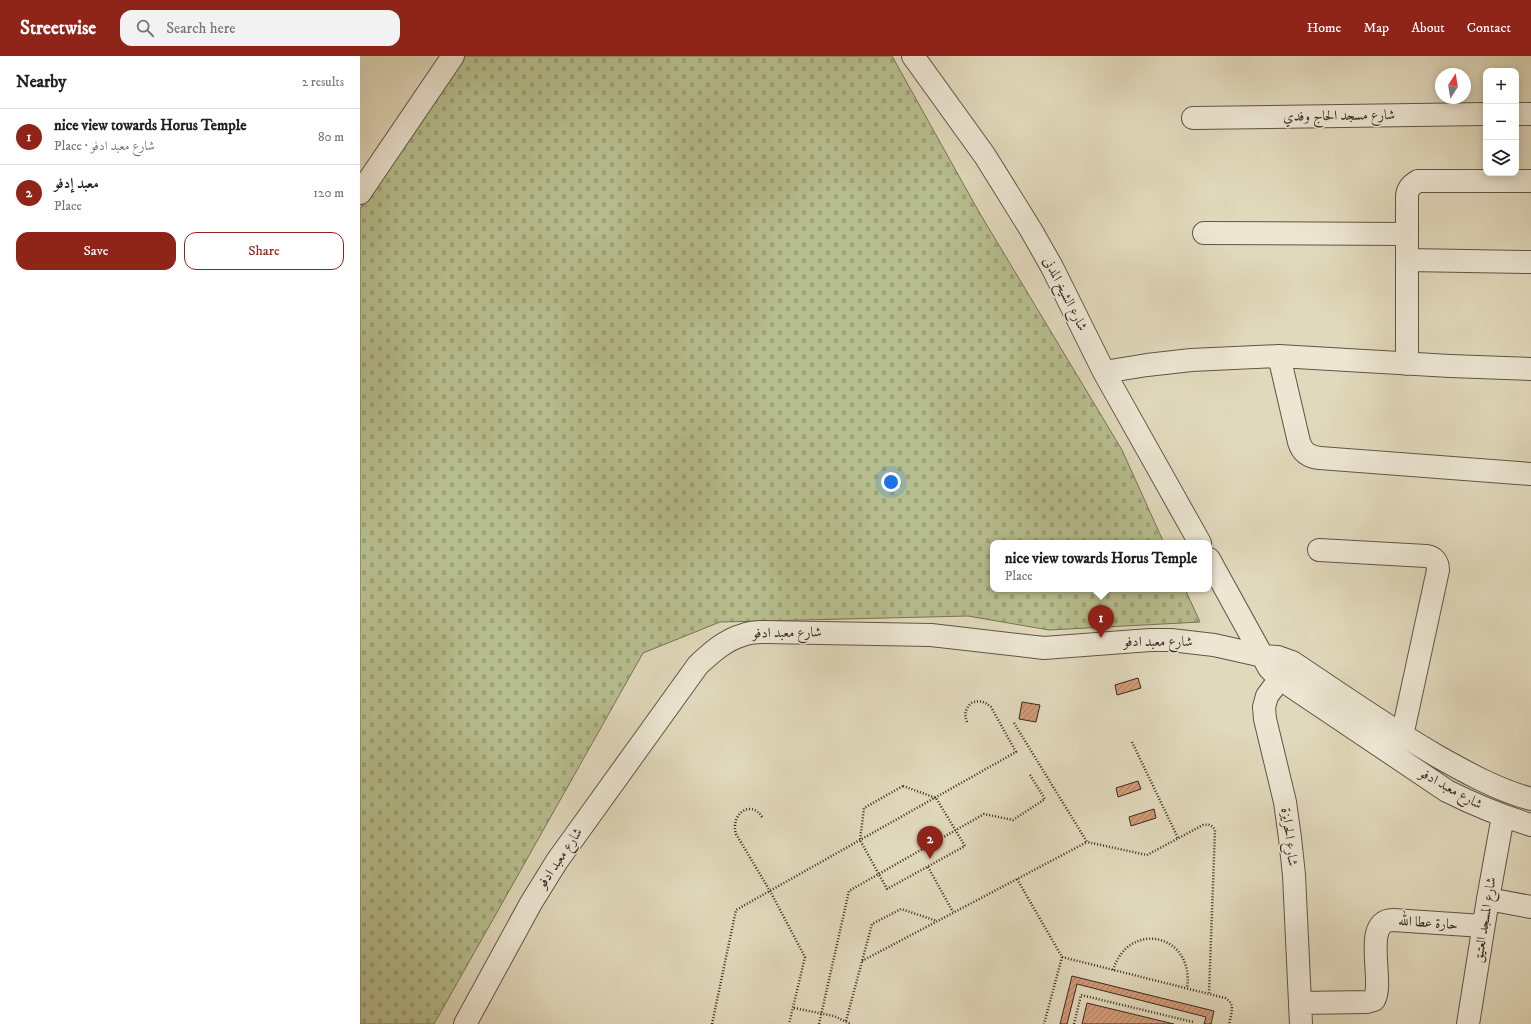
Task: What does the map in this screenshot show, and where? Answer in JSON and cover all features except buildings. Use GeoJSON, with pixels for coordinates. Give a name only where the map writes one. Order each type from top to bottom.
{"type":"FeatureCollection","features":[{"type":"Feature","properties":{"kind":"street"},"geometry":{"type":"LineString","coordinates":[[360,193],[453,56]]}},
{"type":"Feature","properties":{"kind":"street","name":"شارع الشيخ المدنى"},"geometry":{"type":"LineString","coordinates":[[913,56],[981,150],[1009,192],[1052,267],[1104,372],[1198,540]]}},
{"type":"Feature","properties":{"kind":"street","name":"شارع مسجد الحاج وفدي"},"geometry":{"type":"LineString","coordinates":[[1193,118],[1483,114]]}},
{"type":"Feature","properties":{"kind":"street"},"geometry":{"type":"LineString","coordinates":[[1519,114],[1531,114]]}},
{"type":"Feature","properties":{"kind":"street"},"geometry":{"type":"LineString","coordinates":[[1407,364],[1407,192],[1413,184],[1418,181],[1531,181]]}},
{"type":"Feature","properties":{"kind":"street"},"geometry":{"type":"LineString","coordinates":[[1204,233],[1407,234]]}},
{"type":"Feature","properties":{"kind":"street"},"geometry":{"type":"LineString","coordinates":[[1407,260],[1531,262]]}},
{"type":"Feature","properties":{"kind":"street"},"geometry":{"type":"LineString","coordinates":[[1279,356],[1300,447],[1308,456],[1531,474]]}},
{"type":"Feature","properties":{"kind":"street"},"geometry":{"type":"LineString","coordinates":[[1104,372],[1191,360],[1279,356],[1407,364],[1531,369]]}},
{"type":"Feature","properties":{"kind":"street"},"geometry":{"type":"LineString","coordinates":[[1319,550],[1426,556],[1430,557],[1436,562],[1438,570],[1402,736]]}},
{"type":"Feature","properties":{"kind":"street"},"geometry":{"type":"LineString","coordinates":[[1212,564],[1264,656]]}},
{"type":"Feature","properties":{"kind":"street","name":"شارع معبد ادفو"},"geometry":{"type":"LineString","coordinates":[[465,1024],[530,903],[557,861],[698,665],[713,651],[729,640],[743,634],[765,632],[931,635],[1044,648],[1061,648],[1150,640],[1171,640],[1214,645],[1264,656],[1269,668],[1286,670],[1488,784],[1531,799]]}},
{"type":"Feature","properties":{"kind":"street","name":"شارع معبد ادفو"},"geometry":{"type":"LineString","coordinates":[[1286,670],[1447,791],[1474,805],[1531,825]]}},
{"type":"Feature","properties":{"kind":"street","name":"شارع الحرايزة"},"geometry":{"type":"LineString","coordinates":[[1286,670],[1266,696],[1265,719],[1285,802],[1290,838],[1294,875],[1301,1014]]}},
{"type":"Feature","properties":{"kind":"street","name":"شارع المسجد العتيق"},"geometry":{"type":"LineString","coordinates":[[1468,1024],[1483,926],[1503,816]]}},
{"type":"Feature","properties":{"kind":"street"},"geometry":{"type":"LineString","coordinates":[[1488,899],[1531,907]]}},
{"type":"Feature","properties":{"kind":"street","name":"حارة عطا الله"},"geometry":{"type":"LineString","coordinates":[[1301,1014],[1374,1000],[1377,992],[1376,951],[1378,930],[1383,922],[1393,920],[1483,926]]}},
{"type":"Feature","properties":{"kind":"path"},"geometry":{"type":"LineString","coordinates":[[712,1024],[736,910],[1016,752],[991,707],[986,703],[981,701],[970,703],[965,711],[967,722]]}},
{"type":"Feature","properties":{"kind":"path"},"geometry":{"type":"LineString","coordinates":[[1014,723],[1087,842]]}},
{"type":"Feature","properties":{"kind":"path"},"geometry":{"type":"LineString","coordinates":[[1132,742],[1178,838]]}},
{"type":"Feature","properties":{"kind":"path"},"geometry":{"type":"LineString","coordinates":[[819,1024],[849,891],[984,814],[1013,820],[1045,799],[1030,775]]}},
{"type":"Feature","properties":{"kind":"path"},"geometry":{"type":"LineString","coordinates":[[903,786],[936,798],[956,830],[964,846],[887,888],[860,840],[864,808],[903,786]]}},
{"type":"Feature","properties":{"kind":"path"},"geometry":{"type":"LineString","coordinates":[[762,817],[759,812],[754,809],[748,809],[738,816],[735,820],[734,827],[736,834],[770,891],[805,956],[794,1008],[789,1024]]}},
{"type":"Feature","properties":{"kind":"path"},"geometry":{"type":"LineString","coordinates":[[862,961],[1087,842],[1147,855],[1203,825],[1209,825],[1215,830],[1210,993]]}},
{"type":"Feature","properties":{"kind":"path"},"geometry":{"type":"LineString","coordinates":[[928,867],[953,912]]}},
{"type":"Feature","properties":{"kind":"path"},"geometry":{"type":"LineString","coordinates":[[1017,879],[1062,957],[1044,1024]]}},
{"type":"Feature","properties":{"kind":"path"},"geometry":{"type":"LineString","coordinates":[[846,1020],[872,924],[901,909],[937,921]]}},
{"type":"Feature","properties":{"kind":"path"},"geometry":{"type":"LineString","coordinates":[[1113,970],[1116,960],[1121,952],[1129,945],[1138,940],[1159,939],[1169,943],[1184,958],[1188,967],[1189,978],[1187,988]]}},
{"type":"Feature","properties":{"kind":"path"},"geometry":{"type":"LineString","coordinates":[[1062,957],[1226,998],[1232,1006],[1229,1024]]}},
{"type":"Feature","properties":{"kind":"path"},"geometry":{"type":"LineString","coordinates":[[1074,1024],[1081,995],[1193,1022],[1193,1024]]}},
{"type":"Feature","properties":{"kind":"path"},"geometry":{"type":"LineString","coordinates":[[794,1008],[834,1016],[846,1020],[851,1024]]}},
{"type":"Feature","properties":{"kind":"green space"},"geometry":{"type":"Polygon","coordinates":[[[464,56],[892,56],[979,212],[1122,450],[1163,540],[990,540],[990,592],[1186,592],[1200,622],[1049,630],[968,616],[720,622],[643,653],[434,1024],[360,1024],[360,209],[367,196],[464,56]]]}},
{"type":"Feature","properties":{"kind":"place","name":"nice view towards Horus Temple"},"geometry":{"type":"Point","coordinates":[1101,638]}},
{"type":"Feature","properties":{"kind":"place","name":"معبد إدفو"},"geometry":{"type":"Point","coordinates":[930,859]}}]}
